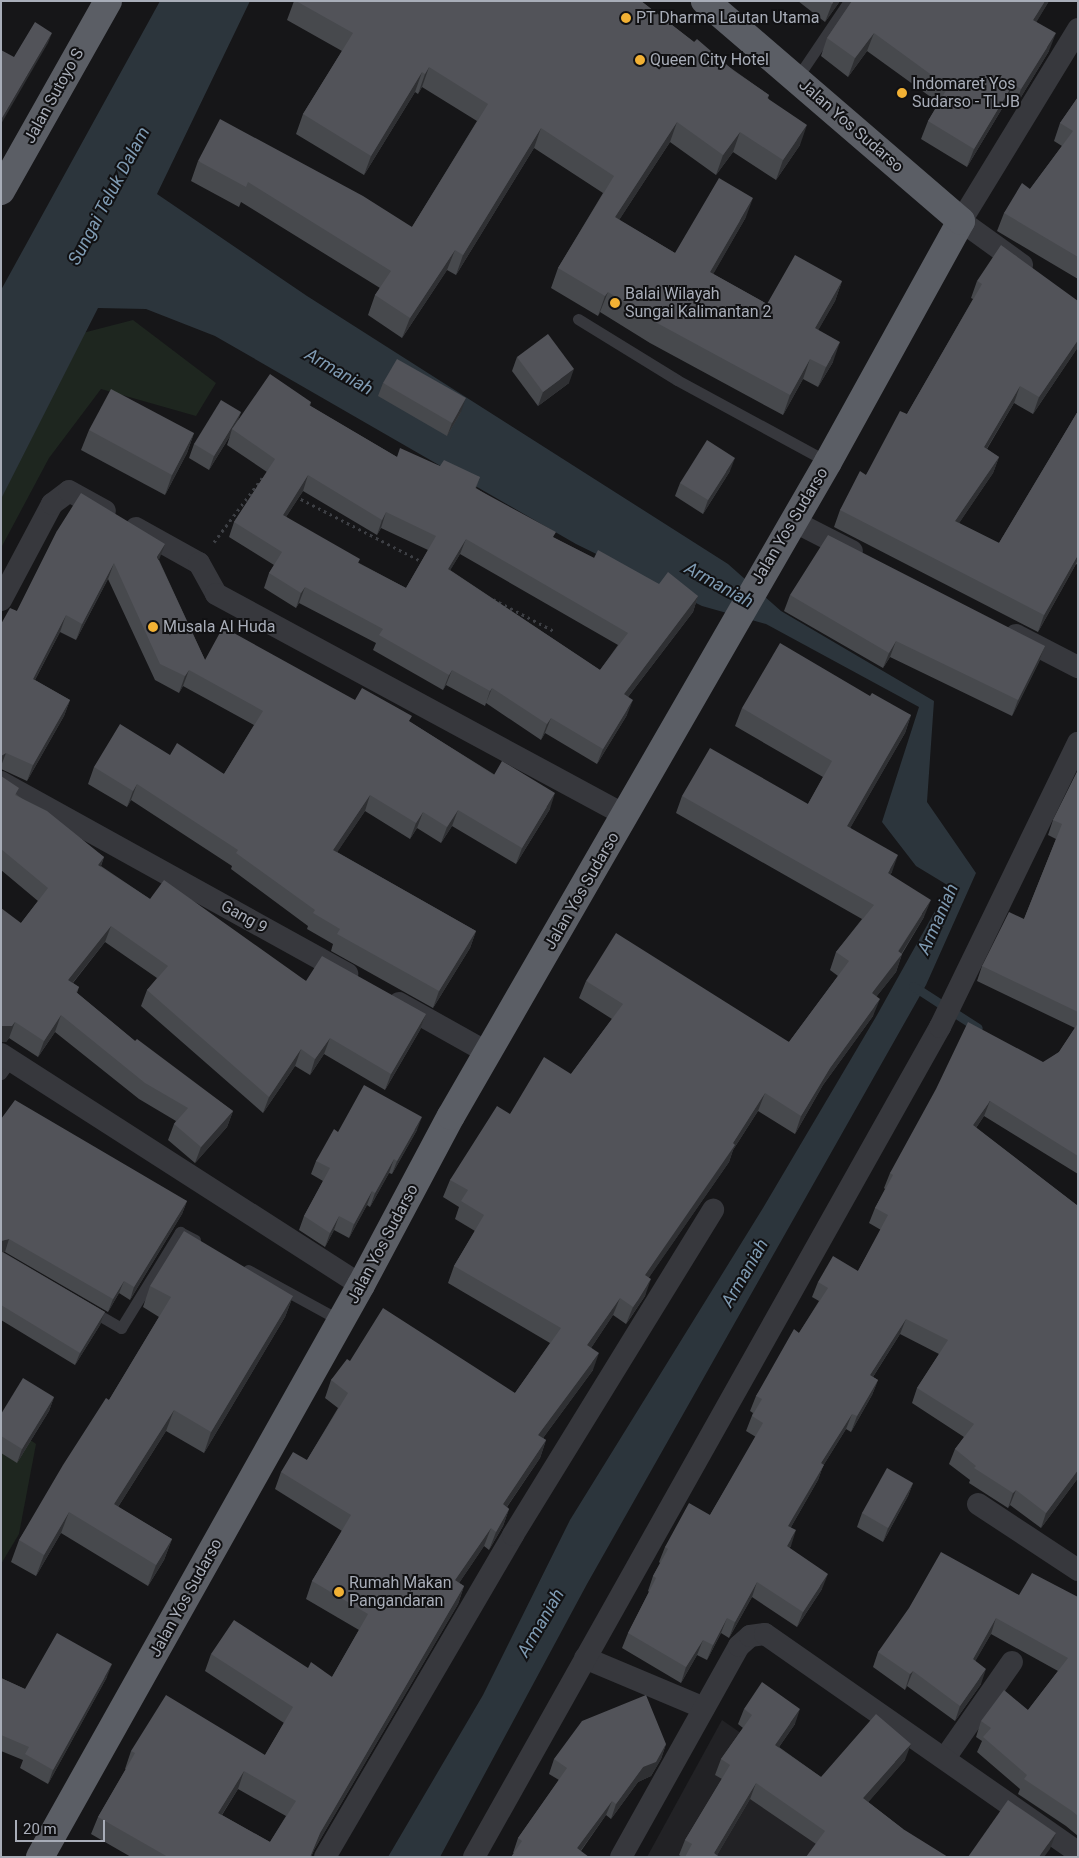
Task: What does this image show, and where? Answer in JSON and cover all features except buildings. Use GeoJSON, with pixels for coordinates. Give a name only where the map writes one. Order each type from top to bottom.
{"type":"FeatureCollection","features":[{"type":"Feature","properties":{"kind":"highway","name":"Jalan Sutoyo S"},"geometry":{"type":"LineString","coordinates":[[1,191],[108,1]]}},
{"type":"Feature","properties":{"kind":"highway","name":"Jalan Yos Sudarso"},"geometry":{"type":"LineString","coordinates":[[40,1857],[341,1321],[488,1053],[626,816],[760,576],[828,462],[961,221],[705,1]]}},
{"type":"Feature","properties":{"kind":"street"},"geometry":{"type":"LineString","coordinates":[[1040,278],[961,221],[1078,29]]}},
{"type":"Feature","properties":{"kind":"street"},"geometry":{"type":"LineString","coordinates":[[1,600],[52,504],[69,491],[199,563],[216,594],[626,816]]}},
{"type":"Feature","properties":{"kind":"street"},"geometry":{"type":"LineString","coordinates":[[793,521],[870,561]]}},
{"type":"Feature","properties":{"kind":"street"},"geometry":{"type":"LineString","coordinates":[[1000,627],[1078,667]]}},
{"type":"Feature","properties":{"kind":"street"},"geometry":{"type":"LineString","coordinates":[[474,1857],[940,1027],[1078,743]]}},
{"type":"Feature","properties":{"kind":"street","name":"Gang 9"},"geometry":{"type":"LineString","coordinates":[[1,782],[488,1053]]}},
{"type":"Feature","properties":{"kind":"street"},"geometry":{"type":"LineString","coordinates":[[4,1062],[361,1285]]}},
{"type":"Feature","properties":{"kind":"street"},"geometry":{"type":"LineString","coordinates":[[325,1857],[513,1536],[713,1210]]}},
{"type":"Feature","properties":{"kind":"street"},"geometry":{"type":"LineString","coordinates":[[978,1504],[1078,1570]]}},
{"type":"Feature","properties":{"kind":"street"},"geometry":{"type":"LineString","coordinates":[[621,1857],[739,1646],[750,1636],[765,1634],[1078,1852]]}},
{"type":"Feature","properties":{"kind":"street"},"geometry":{"type":"LineString","coordinates":[[585,1658],[704,1708]]}},
{"type":"Feature","properties":{"kind":"street"},"geometry":{"type":"LineString","coordinates":[[945,1758],[1012,1662]]}},
{"type":"Feature","properties":{"kind":"lane"},"geometry":{"type":"LineString","coordinates":[[796,78],[849,1]]}},
{"type":"Feature","properties":{"kind":"lane"},"geometry":{"type":"LineString","coordinates":[[578,319],[677,380],[828,462]]}},
{"type":"Feature","properties":{"kind":"lane"},"geometry":{"type":"LineString","coordinates":[[78,1303],[121,1328],[180,1232],[205,1246]]}},
{"type":"Feature","properties":{"kind":"lane"},"geometry":{"type":"LineString","coordinates":[[239,1265],[341,1321]]}},
{"type":"Feature","properties":{"kind":"path"},"geometry":{"type":"LineString","coordinates":[[199,563],[262,478],[271,483]]}},
{"type":"Feature","properties":{"kind":"path"},"geometry":{"type":"LineString","coordinates":[[289,492],[430,566]]}},
{"type":"Feature","properties":{"kind":"path"},"geometry":{"type":"LineString","coordinates":[[483,594],[554,631]]}},
{"type":"Feature","properties":{"kind":"shaded area"},"geometry":{"type":"Polygon","coordinates":[[[133,320],[216,383],[196,416],[101,389],[49,458],[1,548],[1,465],[71,336],[133,320]]]}},
{"type":"Feature","properties":{"kind":"shaded area"},"geometry":{"type":"Polygon","coordinates":[[[1,1419],[36,1444],[19,1534],[1,1564],[1,1419]]]}},
{"type":"Feature","properties":{"kind":"shaded area"},"geometry":{"type":"Polygon","coordinates":[[[722,1720],[918,1857],[647,1857],[722,1720]]]}},
{"type":"Feature","properties":{"kind":"water"},"geometry":{"type":"Polygon","coordinates":[[[160,1],[250,1],[157,194],[307,296],[728,564],[781,611],[934,701],[927,802],[976,873],[926,985],[587,1584],[440,1857],[388,1857],[483,1695],[570,1520],[763,1208],[877,1015],[949,886],[916,866],[882,822],[919,707],[766,624],[702,606],[576,544],[215,336],[146,309],[98,308],[1,499],[1,290],[160,1]]]}},
{"type":"Feature","properties":{"kind":"waterway"},"geometry":{"type":"LineString","coordinates":[[913,986],[978,1028]]}},
{"type":"Feature","properties":{"kind":"place","name":"PT Dharma Lautan Utama"},"geometry":{"type":"Point","coordinates":[626,18]}},
{"type":"Feature","properties":{"kind":"place","name":"Queen City Hotel"},"geometry":{"type":"Point","coordinates":[640,60]}},
{"type":"Feature","properties":{"kind":"place","name":"Indomaret Yos Sudarso - TLJB"},"geometry":{"type":"Point","coordinates":[902,93]}},
{"type":"Feature","properties":{"kind":"place","name":"Balai Wilayah Sungai Kalimantan 2"},"geometry":{"type":"Point","coordinates":[615,303]}},
{"type":"Feature","properties":{"kind":"place","name":"Musala Al Huda"},"geometry":{"type":"Point","coordinates":[153,627]}},
{"type":"Feature","properties":{"kind":"place","name":"Rumah Makan Pangandaran"},"geometry":{"type":"Point","coordinates":[339,1592]}},
{"type":"Feature","properties":{"kind":"water label","name":"Sungai Teluk Dalam"},"geometry":{"type":"Point","coordinates":[109,196]}},
{"type":"Feature","properties":{"kind":"water label","name":"Armaniah"},"geometry":{"type":"Point","coordinates":[339,372]}},
{"type":"Feature","properties":{"kind":"water label","name":"Armaniah"},"geometry":{"type":"Point","coordinates":[719,585]}},
{"type":"Feature","properties":{"kind":"water label","name":"Armaniah"},"geometry":{"type":"Point","coordinates":[938,919]}},
{"type":"Feature","properties":{"kind":"water label","name":"Armaniah"},"geometry":{"type":"Point","coordinates":[745,1273]}},
{"type":"Feature","properties":{"kind":"water label","name":"Armaniah"},"geometry":{"type":"Point","coordinates":[541,1623]}}]}
